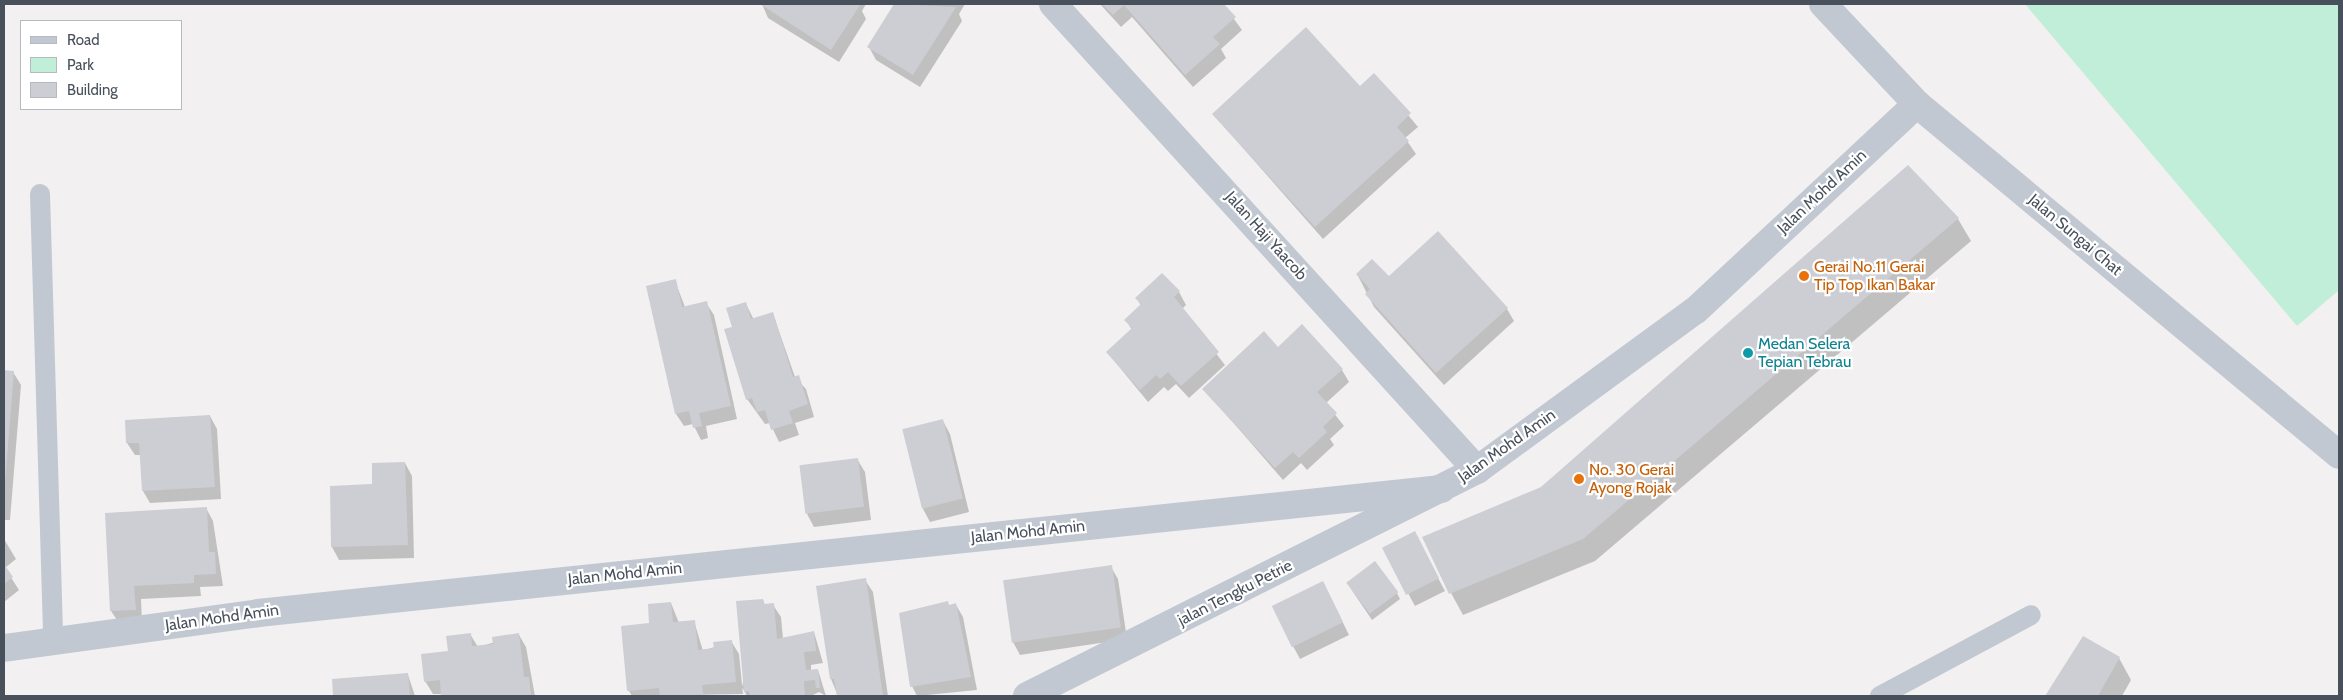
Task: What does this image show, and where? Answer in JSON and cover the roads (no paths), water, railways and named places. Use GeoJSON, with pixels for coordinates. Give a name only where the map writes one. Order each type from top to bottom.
{"type":"FeatureCollection","features":[{"type":"Feature","properties":{"kind":"street","name":"Jalan Haji Yaacob"},"geometry":{"type":"LineString","coordinates":[[1052,4],[1477,470]]}},
{"type":"Feature","properties":{"kind":"street","name":"Jalan Sungai Chat"},"geometry":{"type":"LineString","coordinates":[[1823,4],[1917,104],[2339,455]]}},
{"type":"Feature","properties":{"kind":"street","name":"Jalan Mohd Amin"},"geometry":{"type":"LineString","coordinates":[[4,648],[258,613],[1442,489],[1477,470],[1696,310],[1917,104]]}},
{"type":"Feature","properties":{"kind":"street","name":"jalan Tengku Petrie"},"geometry":{"type":"LineString","coordinates":[[1027,696],[1442,489]]}},
{"type":"Feature","properties":{"kind":"lane"},"geometry":{"type":"LineString","coordinates":[[40,194],[53,642]]}},
{"type":"Feature","properties":{"kind":"lane"},"geometry":{"type":"LineString","coordinates":[[1880,696],[2031,615]]}},
{"type":"Feature","properties":{"kind":"place","name":"Gerai No.11 Gerai Tip Top Ikan Bakar"},"geometry":{"type":"Point","coordinates":[1804,276]}},
{"type":"Feature","properties":{"kind":"place","name":"Medan Selera Tepian Tebrau"},"geometry":{"type":"Point","coordinates":[1748,353]}},
{"type":"Feature","properties":{"kind":"place","name":"No. 30 Gerai Ayong Rojak"},"geometry":{"type":"Point","coordinates":[1579,479]}}]}
